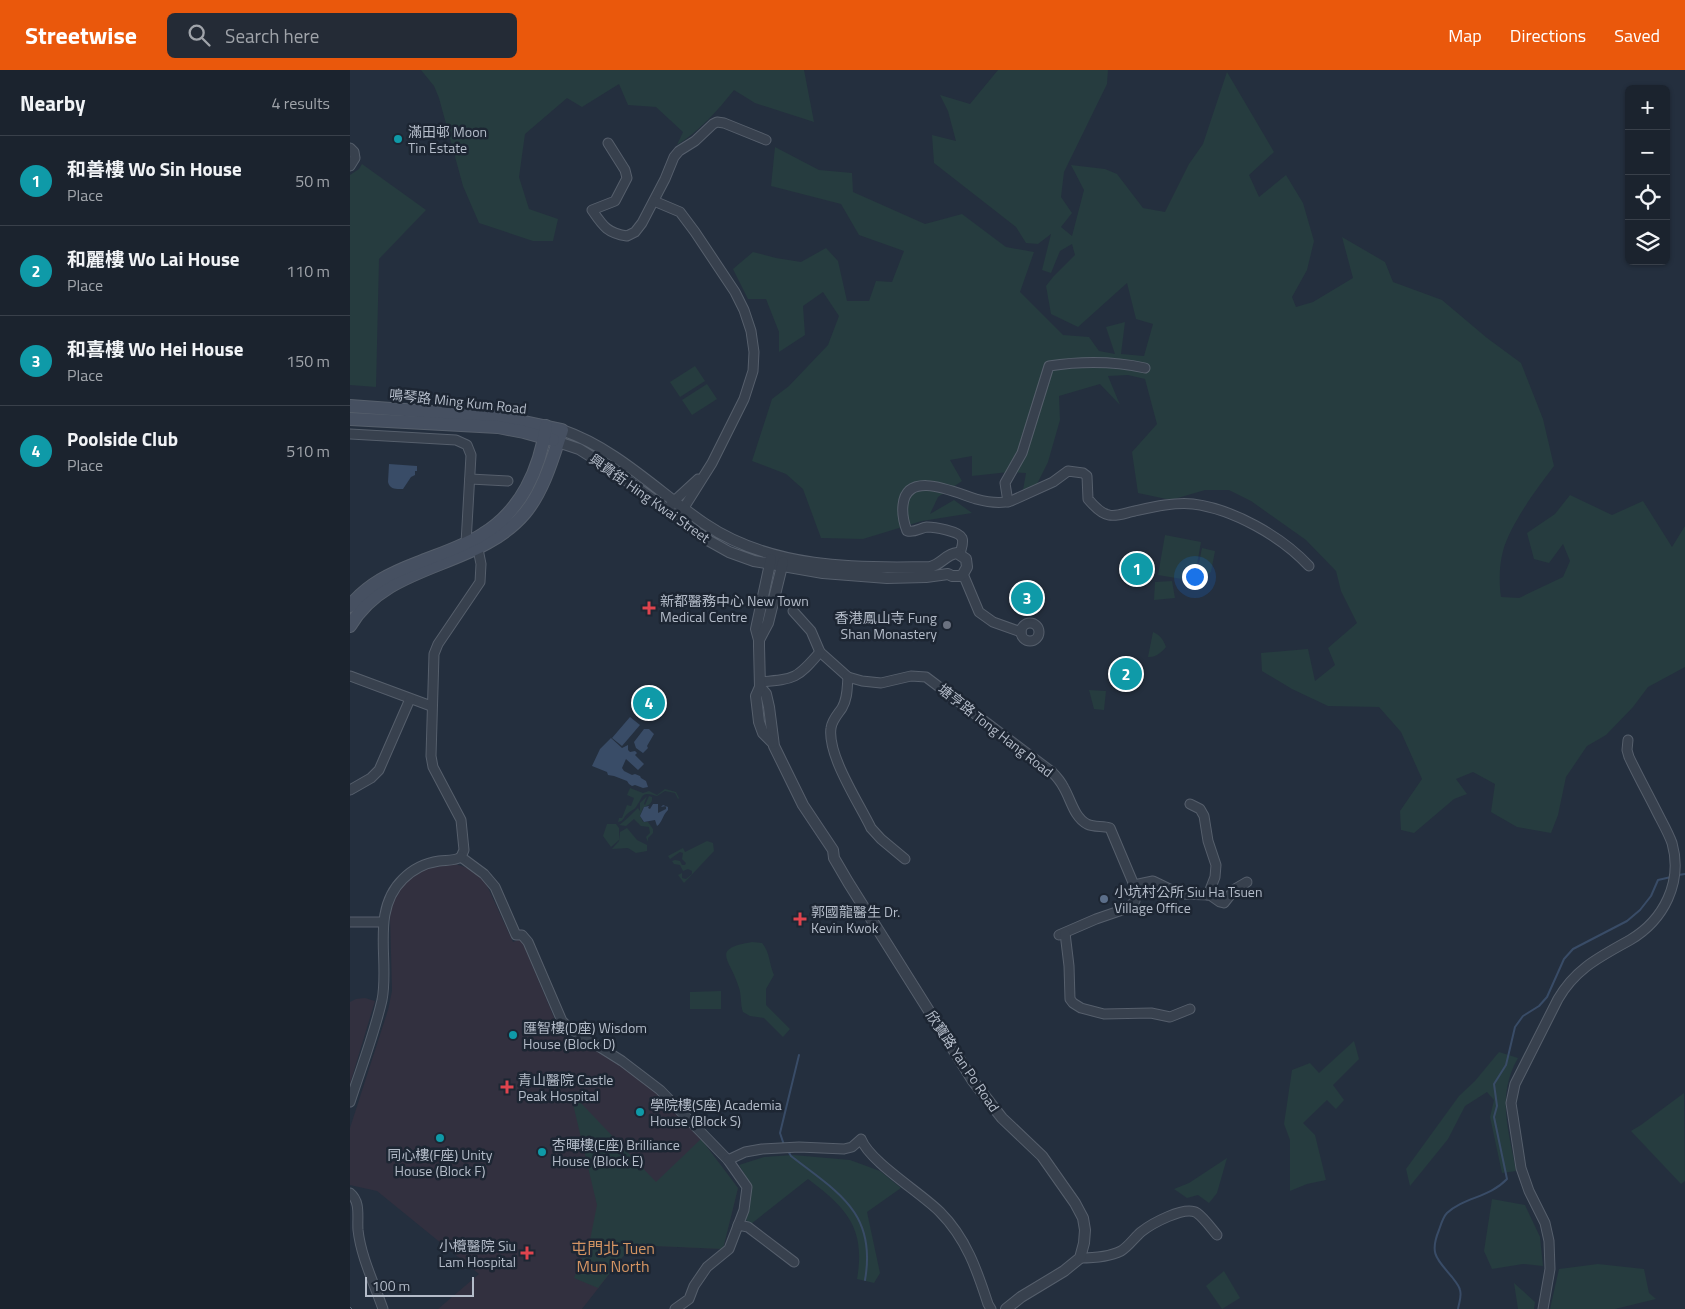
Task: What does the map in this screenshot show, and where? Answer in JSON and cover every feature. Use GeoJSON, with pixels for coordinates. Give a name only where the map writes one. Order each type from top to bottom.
{"type":"FeatureCollection","features":[{"type":"Feature","properties":{"kind":"main road","name":"鳴琴路 Ming Kum Road"},"geometry":{"type":"LineString","coordinates":[[350,406],[500,417],[560,436]]}},
{"type":"Feature","properties":{"kind":"main road","name":"鳴琴路 Ming Kum Road"},"geometry":{"type":"LineString","coordinates":[[350,418],[498,427],[546,432]]}},
{"type":"Feature","properties":{"kind":"main road"},"geometry":{"type":"LineString","coordinates":[[350,606],[366,589],[384,577],[466,543],[491,529],[516,505],[530,482],[546,432]]}},
{"type":"Feature","properties":{"kind":"main road"},"geometry":{"type":"LineString","coordinates":[[350,626],[364,606],[388,587],[478,549],[505,532],[527,511],[542,485],[560,436]]}},
{"type":"Feature","properties":{"kind":"street"},"geometry":{"type":"LineString","coordinates":[[608,143],[627,178],[615,201],[592,210],[611,233],[627,236],[635,232],[642,223],[666,179],[674,157],[712,124],[717,122],[724,123],[766,140]]}},
{"type":"Feature","properties":{"kind":"street"},"geometry":{"type":"LineString","coordinates":[[350,148],[354,152],[355,158],[350,166]]}},
{"type":"Feature","properties":{"kind":"street"},"geometry":{"type":"LineString","coordinates":[[654,201],[680,212],[735,292],[751,331],[754,352],[753,371],[744,399],[706,472],[681,513]]}},
{"type":"Feature","properties":{"kind":"street"},"geometry":{"type":"LineString","coordinates":[[1008,502],[1005,483],[1022,453],[1049,366],[1080,362],[1127,364],[1145,368]]}},
{"type":"Feature","properties":{"kind":"street"},"geometry":{"type":"LineString","coordinates":[[350,434],[462,441],[467,445],[470,450],[470,479],[466,543]]}},
{"type":"Feature","properties":{"kind":"street","name":"興貴街 Hing Kwai Street"},"geometry":{"type":"LineString","coordinates":[[560,436],[681,513],[771,559],[823,574],[909,578],[963,574]]}},
{"type":"Feature","properties":{"kind":"street"},"geometry":{"type":"LineString","coordinates":[[1021,632],[993,622],[979,612],[963,574],[967,563],[964,556],[960,554],[962,538],[958,534],[929,527],[911,532],[907,531],[903,509],[904,498],[909,490],[916,487],[936,486],[978,499],[1008,502],[1053,482],[1068,471],[1083,473],[1088,478],[1088,500],[1106,515],[1152,507],[1191,504],[1222,510],[1267,532],[1297,553],[1309,566]]}},
{"type":"Feature","properties":{"kind":"street"},"geometry":{"type":"LineString","coordinates":[[671,505],[706,472]]}},
{"type":"Feature","properties":{"kind":"street"},"geometry":{"type":"LineString","coordinates":[[470,479],[508,481]]}},
{"type":"Feature","properties":{"kind":"street"},"geometry":{"type":"LineString","coordinates":[[350,1102],[370,1045],[382,998],[383,922],[389,900],[401,880],[412,871],[425,864],[443,860],[455,860],[461,857],[464,850],[461,820],[432,762],[431,706],[434,651],[480,582],[481,564],[478,549]]}},
{"type":"Feature","properties":{"kind":"street","name":"興貴街 Hing Kwai Street"},"geometry":{"type":"LineString","coordinates":[[783,562],[895,568],[930,567],[938,565],[954,553],[960,554]]}},
{"type":"Feature","properties":{"kind":"street"},"geometry":{"type":"LineString","coordinates":[[947,557],[944,567],[948,574]]}},
{"type":"Feature","properties":{"kind":"street","name":"欣寶路 Yan Po Road"},"geometry":{"type":"LineString","coordinates":[[771,559],[756,629],[759,640],[760,684],[756,696],[762,733],[773,743],[801,802],[825,840],[823,847],[826,854],[834,858],[897,962],[973,1081],[1002,1118],[1042,1156],[1075,1203],[1083,1218],[1085,1230],[1080,1258]]}},
{"type":"Feature","properties":{"kind":"street","name":"欣寶路 Yan Po Road"},"geometry":{"type":"LineString","coordinates":[[759,640],[768,623],[783,562]]}},
{"type":"Feature","properties":{"kind":"street","name":"塘亨路 Tong Hang Road"},"geometry":{"type":"LineString","coordinates":[[793,611],[811,631],[820,652],[848,677],[881,683],[900,678],[926,677],[1052,772],[1065,789],[1079,818],[1087,824],[1096,827],[1106,826],[1110,828],[1134,884]]}},
{"type":"Feature","properties":{"kind":"street"},"geometry":{"type":"LineString","coordinates":[[760,684],[796,676],[804,671],[820,652]]}},
{"type":"Feature","properties":{"kind":"street"},"geometry":{"type":"LineString","coordinates":[[350,676],[431,706]]}},
{"type":"Feature","properties":{"kind":"street"},"geometry":{"type":"LineString","coordinates":[[848,677],[846,698],[831,728],[833,750],[871,828],[880,839],[905,859]]}},
{"type":"Feature","properties":{"kind":"street"},"geometry":{"type":"LineString","coordinates":[[350,790],[379,770],[410,699]]}},
{"type":"Feature","properties":{"kind":"street"},"geometry":{"type":"LineString","coordinates":[[1543,1309],[1551,1266],[1550,1241],[1545,1222],[1529,1190],[1521,1168],[1512,1113],[1512,1094],[1515,1084],[1566,987],[1591,962],[1632,939],[1652,924],[1666,904],[1675,877],[1675,859],[1670,838],[1629,758],[1627,750],[1628,740]]}},
{"type":"Feature","properties":{"kind":"street"},"geometry":{"type":"LineString","coordinates":[[1190,804],[1200,809],[1204,816],[1208,841],[1216,865],[1215,877],[1208,895]]}},
{"type":"Feature","properties":{"kind":"street"},"geometry":{"type":"LineString","coordinates":[[461,857],[484,874],[495,887],[516,935],[522,935],[528,942],[558,1013],[568,1027],[622,1061],[672,1101],[728,1160],[747,1187],[744,1210],[729,1249],[707,1268],[694,1286],[689,1299],[675,1309]]}},
{"type":"Feature","properties":{"kind":"street"},"geometry":{"type":"LineString","coordinates":[[1190,1009],[1170,1017],[1151,1013],[1104,1014],[1076,1006],[1070,1000],[1070,966],[1062,934],[1133,905],[1135,901],[1134,884],[1153,881],[1180,894],[1213,896],[1224,903],[1235,889],[1247,882]]}},
{"type":"Feature","properties":{"kind":"street"},"geometry":{"type":"LineString","coordinates":[[350,922],[383,922]]}},
{"type":"Feature","properties":{"kind":"street"},"geometry":{"type":"LineString","coordinates":[[728,1160],[745,1152],[762,1149],[844,1149],[852,1147],[861,1139],[871,1154],[930,1202],[952,1224],[969,1251],[976,1266],[988,1304],[992,1309]]}},
{"type":"Feature","properties":{"kind":"street"},"geometry":{"type":"LineString","coordinates":[[350,1193],[357,1204],[361,1245],[383,1309]]}},
{"type":"Feature","properties":{"kind":"street"},"geometry":{"type":"LineString","coordinates":[[1006,1309],[1021,1297],[1064,1271],[1080,1258],[1093,1258],[1122,1250],[1147,1228],[1158,1221],[1183,1211],[1190,1210],[1196,1213],[1218,1235]]}},
{"type":"Feature","properties":{"kind":"street"},"geometry":{"type":"LineString","coordinates":[[738,1225],[748,1227],[794,1262]]}},
{"type":"Feature","properties":{"kind":"shaded area","name":"青山醫院 Castle Peak Hospital"},"geometry":{"type":"Polygon","coordinates":[[[453,863],[473,870],[484,879],[513,942],[521,939],[561,1034],[593,1046],[658,1092],[691,1126],[738,1188],[723,1249],[632,1245],[582,1309],[438,1309],[479,1274],[377,1191],[350,1185],[350,1128],[388,1010],[392,991],[390,916],[392,902],[402,883],[425,866],[453,863]]]}},
{"type":"Feature","properties":{"kind":"shaded area"},"geometry":{"type":"Polygon","coordinates":[[[365,998],[375,1001],[350,1084],[350,1002],[365,998]]]}},
{"type":"Feature","properties":{"kind":"green space"},"geometry":{"type":"Polygon","coordinates":[[[421,70],[804,70],[814,122],[755,103],[734,90],[715,113],[677,145],[683,132],[656,107],[628,105],[619,84],[582,107],[567,98],[525,134],[519,177],[529,209],[558,219],[553,241],[533,241],[479,223],[463,186],[439,98],[434,86],[421,70]]]}},
{"type":"Feature","properties":{"kind":"green space"},"geometry":{"type":"Polygon","coordinates":[[[998,70],[1108,70],[1107,84],[1064,172],[1061,197],[1072,213],[1061,227],[1072,236],[1084,190],[1071,165],[1105,169],[1117,174],[1143,208],[1165,212],[1189,164],[1203,144],[1227,72],[1274,152],[1249,175],[1259,197],[1286,175],[1303,203],[1314,241],[1307,270],[1292,297],[1296,307],[1313,302],[1353,278],[1342,237],[1385,262],[1393,282],[1442,300],[1487,338],[1521,363],[1543,419],[1554,466],[1525,507],[1507,541],[1500,568],[1501,597],[1519,598],[1563,577],[1570,561],[1563,544],[1549,563],[1534,559],[1527,533],[1555,514],[1570,495],[1612,515],[1643,501],[1672,547],[1685,526],[1685,667],[1648,687],[1633,707],[1606,735],[1587,746],[1566,777],[1558,815],[1551,833],[1517,827],[1491,812],[1495,784],[1473,772],[1456,779],[1467,794],[1454,799],[1414,833],[1401,830],[1400,811],[1422,779],[1401,732],[1379,707],[1328,706],[1292,689],[1262,671],[1261,653],[1308,649],[1315,681],[1335,665],[1328,648],[1357,623],[1341,591],[1336,571],[1306,540],[1251,501],[1229,490],[1205,490],[1171,500],[1138,493],[1132,452],[1157,424],[1145,379],[1128,375],[1108,376],[1120,405],[1100,384],[1059,396],[1060,420],[1048,462],[1032,494],[1023,490],[1026,473],[1009,472],[972,476],[972,456],[950,460],[962,481],[938,497],[930,514],[954,500],[972,513],[922,521],[863,539],[821,538],[803,489],[786,474],[752,461],[772,399],[789,386],[828,345],[839,316],[823,292],[803,306],[805,335],[779,352],[779,332],[766,299],[748,299],[733,269],[753,252],[801,262],[826,248],[838,261],[847,301],[869,301],[876,281],[892,282],[904,251],[859,235],[841,204],[771,186],[775,147],[819,170],[852,173],[853,192],[925,224],[962,214],[1006,247],[1034,252],[1020,292],[1063,335],[1089,337],[1099,351],[1115,354],[1106,327],[1125,322],[1121,354],[1144,356],[1153,324],[1136,319],[1127,283],[1078,327],[1051,314],[1046,286],[1075,255],[1072,244],[1060,251],[1051,273],[1042,270],[1051,234],[1038,244],[1026,243],[1016,227],[934,163],[932,135],[956,141],[948,111],[940,95],[970,104],[998,70]]]}},
{"type":"Feature","properties":{"kind":"green space"},"geometry":{"type":"Polygon","coordinates":[[[362,164],[426,210],[379,259],[376,387],[350,385],[350,175],[359,169],[362,164]]]}},
{"type":"Feature","properties":{"kind":"green space"},"geometry":{"type":"Polygon","coordinates":[[[695,366],[705,381],[680,397],[670,382],[695,366]]]}},
{"type":"Feature","properties":{"kind":"green space"},"geometry":{"type":"Polygon","coordinates":[[[707,384],[717,399],[692,415],[682,400],[707,384]]]}},
{"type":"Feature","properties":{"kind":"green space"},"geometry":{"type":"Polygon","coordinates":[[[1165,535],[1201,542],[1196,570],[1184,568],[1182,579],[1158,575],[1165,535]]]}},
{"type":"Feature","properties":{"kind":"green space"},"geometry":{"type":"Polygon","coordinates":[[[1202,548],[1215,551],[1211,572],[1202,579],[1196,577],[1202,548]]]}},
{"type":"Feature","properties":{"kind":"green space"},"geometry":{"type":"Polygon","coordinates":[[[1172,581],[1175,598],[1154,600],[1155,582],[1172,581]]]}},
{"type":"Feature","properties":{"kind":"green space"},"geometry":{"type":"Polygon","coordinates":[[[1153,632],[1158,634],[1166,647],[1156,656],[1148,657],[1153,632]]]}},
{"type":"Feature","properties":{"kind":"green space"},"geometry":{"type":"Polygon","coordinates":[[[1089,690],[1106,691],[1104,710],[1094,709],[1089,690]]]}},
{"type":"Feature","properties":{"kind":"green space"},"geometry":{"type":"Polygon","coordinates":[[[630,788],[643,793],[649,791],[657,795],[665,789],[676,792],[679,798],[675,793],[665,791],[657,796],[645,794],[635,808],[618,822],[619,818],[622,818],[627,805],[631,806],[634,798],[627,795],[630,788]]]}},
{"type":"Feature","properties":{"kind":"green space"},"geometry":{"type":"Polygon","coordinates":[[[647,796],[645,805],[649,796],[652,797],[652,801],[643,808],[640,816],[643,822],[648,822],[653,829],[648,842],[646,837],[650,833],[649,827],[641,826],[634,819],[626,826],[619,825],[638,808],[640,811],[640,803],[647,796]]]}},
{"type":"Feature","properties":{"kind":"green space"},"geometry":{"type":"Polygon","coordinates":[[[607,824],[616,824],[619,828],[619,840],[611,847],[603,836],[607,824]]]}},
{"type":"Feature","properties":{"kind":"green space"},"geometry":{"type":"Polygon","coordinates":[[[627,828],[637,840],[647,845],[647,851],[636,853],[628,848],[612,849],[619,841],[620,832],[627,828]]]}},
{"type":"Feature","properties":{"kind":"green space"},"geometry":{"type":"Polygon","coordinates":[[[707,841],[713,843],[714,851],[684,883],[678,875],[682,873],[682,878],[686,879],[692,874],[692,871],[688,869],[683,871],[680,865],[674,864],[672,861],[680,861],[682,865],[685,865],[686,863],[682,859],[683,853],[680,852],[670,859],[668,856],[683,848],[685,852],[707,841]]]}},
{"type":"Feature","properties":{"kind":"green space"},"geometry":{"type":"Polygon","coordinates":[[[752,942],[762,943],[768,954],[774,975],[766,989],[766,1005],[790,1029],[783,1037],[764,1018],[750,1016],[743,1012],[739,988],[726,956],[731,948],[752,942]]]}},
{"type":"Feature","properties":{"kind":"green space"},"geometry":{"type":"Polygon","coordinates":[[[721,991],[721,1009],[690,1009],[690,992],[721,991]]]}},
{"type":"Feature","properties":{"kind":"green space"},"geometry":{"type":"Polygon","coordinates":[[[1354,1041],[1359,1059],[1333,1085],[1344,1100],[1336,1109],[1327,1100],[1303,1123],[1315,1135],[1326,1180],[1307,1184],[1290,1191],[1290,1140],[1284,1124],[1292,1070],[1310,1063],[1319,1073],[1354,1041]]]}},
{"type":"Feature","properties":{"kind":"green space"},"geometry":{"type":"Polygon","coordinates":[[[1499,1052],[1518,1058],[1507,1086],[1506,1100],[1506,1113],[1516,1171],[1502,1173],[1490,1117],[1494,1100],[1487,1092],[1465,1106],[1448,1139],[1410,1186],[1406,1169],[1459,1096],[1475,1081],[1499,1052]]]}},
{"type":"Feature","properties":{"kind":"green space"},"geometry":{"type":"Polygon","coordinates":[[[1684,1093],[1685,1181],[1681,1184],[1631,1131],[1684,1093]]]}},
{"type":"Feature","properties":{"kind":"green space"},"geometry":{"type":"Polygon","coordinates":[[[580,1102],[656,1182],[701,1139],[738,1188],[723,1249],[632,1245],[598,1288],[574,1278],[590,1240],[597,1205],[573,1104],[580,1102]]]}},
{"type":"Feature","properties":{"kind":"green space"},"geometry":{"type":"Polygon","coordinates":[[[793,1155],[850,1160],[880,1171],[901,1188],[867,1212],[880,1273],[874,1283],[857,1279],[858,1246],[850,1220],[833,1200],[808,1179],[751,1224],[746,1220],[752,1186],[739,1165],[764,1157],[793,1155]]]}},
{"type":"Feature","properties":{"kind":"green space"},"geometry":{"type":"Polygon","coordinates":[[[1227,1158],[1217,1193],[1209,1203],[1198,1195],[1187,1198],[1174,1189],[1189,1183],[1227,1158]]]}},
{"type":"Feature","properties":{"kind":"green space"},"geometry":{"type":"Polygon","coordinates":[[[1492,1199],[1525,1205],[1540,1237],[1543,1266],[1523,1264],[1492,1269],[1484,1251],[1492,1199]]]}},
{"type":"Feature","properties":{"kind":"green space"},"geometry":{"type":"Polygon","coordinates":[[[1598,1264],[1644,1269],[1649,1293],[1656,1299],[1615,1309],[1550,1309],[1559,1269],[1598,1264]]]}},
{"type":"Feature","properties":{"kind":"green space"},"geometry":{"type":"Polygon","coordinates":[[[1224,1271],[1240,1298],[1222,1309],[1206,1286],[1224,1271]]]}},
{"type":"Feature","properties":{"kind":"green space"},"geometry":{"type":"Polygon","coordinates":[[[1514,1283],[1535,1302],[1534,1309],[1518,1309],[1514,1283]]]}},
{"type":"Feature","properties":{"kind":"water"},"geometry":{"type":"Polygon","coordinates":[[[389,464],[417,466],[417,471],[415,471],[415,475],[411,477],[403,489],[394,488],[388,482],[389,464]]]}},
{"type":"Feature","properties":{"kind":"water"},"geometry":{"type":"Polygon","coordinates":[[[630,717],[640,725],[622,746],[612,738],[630,717]]]}},
{"type":"Feature","properties":{"kind":"water"},"geometry":{"type":"Polygon","coordinates":[[[644,729],[649,729],[654,734],[647,746],[648,748],[643,753],[636,748],[634,742],[644,729]]]}},
{"type":"Feature","properties":{"kind":"water"},"geometry":{"type":"Polygon","coordinates":[[[611,738],[622,748],[628,745],[630,752],[635,751],[637,753],[635,755],[644,764],[638,770],[626,759],[622,768],[632,775],[640,776],[646,781],[648,787],[632,786],[627,781],[608,775],[607,772],[592,766],[600,749],[611,738]]]}},
{"type":"Feature","properties":{"kind":"water"},"geometry":{"type":"Polygon","coordinates":[[[653,804],[658,804],[658,813],[666,809],[666,806],[668,807],[668,810],[657,826],[655,820],[644,822],[640,816],[644,807],[649,806],[648,808],[650,809],[653,804]]]}},
{"type":"Feature","properties":{"kind":"waterway"},"geometry":{"type":"LineString","coordinates":[[1678,875],[1685,874]]}},
{"type":"Feature","properties":{"kind":"waterway"},"geometry":{"type":"LineString","coordinates":[[1458,1309],[1461,1293],[1456,1282],[1436,1256],[1436,1238],[1444,1216],[1447,1213],[1461,1204],[1485,1194],[1507,1179],[1494,1117],[1497,1106],[1494,1084],[1506,1065],[1515,1027],[1523,1016],[1539,1006],[1547,997],[1564,959],[1573,949],[1627,921],[1640,910],[1651,896],[1658,880],[1671,877]]}},
{"type":"Feature","properties":{"kind":"waterway"},"geometry":{"type":"LineString","coordinates":[[784,1145],[780,1133],[799,1055]]}},
{"type":"Feature","properties":{"kind":"waterway"},"geometry":{"type":"LineString","coordinates":[[788,1151],[791,1156],[838,1193],[859,1220],[865,1237],[867,1257],[865,1280]]}},
{"type":"Feature","properties":{"kind":"place","name":"滿田邨 Moon Tin Estate"},"geometry":{"type":"Point","coordinates":[398,139]}},
{"type":"Feature","properties":{"kind":"place","name":"和善樓 Wo Sin House"},"geometry":{"type":"Point","coordinates":[1137,569]}},
{"type":"Feature","properties":{"kind":"place","name":"和喜樓 Wo Hei House"},"geometry":{"type":"Point","coordinates":[1027,598]}},
{"type":"Feature","properties":{"kind":"place","name":"新都醫務中心 New Town Medical Centre"},"geometry":{"type":"Point","coordinates":[649,608]}},
{"type":"Feature","properties":{"kind":"place","name":"香港鳳山寺 Fung Shan Monastery"},"geometry":{"type":"Point","coordinates":[947,625]}},
{"type":"Feature","properties":{"kind":"place","name":"和麗樓 Wo Lai House"},"geometry":{"type":"Point","coordinates":[1126,674]}},
{"type":"Feature","properties":{"kind":"place","name":"Poolside Club"},"geometry":{"type":"Point","coordinates":[649,703]}},
{"type":"Feature","properties":{"kind":"place","name":"小坑村公所 Siu Ha Tsuen Village Office"},"geometry":{"type":"Point","coordinates":[1104,899]}},
{"type":"Feature","properties":{"kind":"place","name":"郭國龍醫生 Dr. Kevin Kwok"},"geometry":{"type":"Point","coordinates":[800,919]}},
{"type":"Feature","properties":{"kind":"place","name":"匯智樓(D座) Wisdom House (Block D)"},"geometry":{"type":"Point","coordinates":[513,1035]}},
{"type":"Feature","properties":{"kind":"place","name":"青山醫院 Castle Peak Hospital"},"geometry":{"type":"Point","coordinates":[507,1087]}},
{"type":"Feature","properties":{"kind":"place","name":"學院樓(S座) Academia House (Block S)"},"geometry":{"type":"Point","coordinates":[640,1112]}},
{"type":"Feature","properties":{"kind":"place","name":"同心樓(F座) Unity House (Block F)"},"geometry":{"type":"Point","coordinates":[440,1138]}},
{"type":"Feature","properties":{"kind":"place","name":"杏暉樓(E座) Brilliance House (Block E)"},"geometry":{"type":"Point","coordinates":[542,1152]}},
{"type":"Feature","properties":{"kind":"place","name":"小欖醫院 Siu Lam Hospital"},"geometry":{"type":"Point","coordinates":[527,1253]}},
{"type":"Feature","properties":{"kind":"district","name":"屯門北 Tuen Mun North"},"geometry":{"type":"Point","coordinates":[613,1257]}}]}
